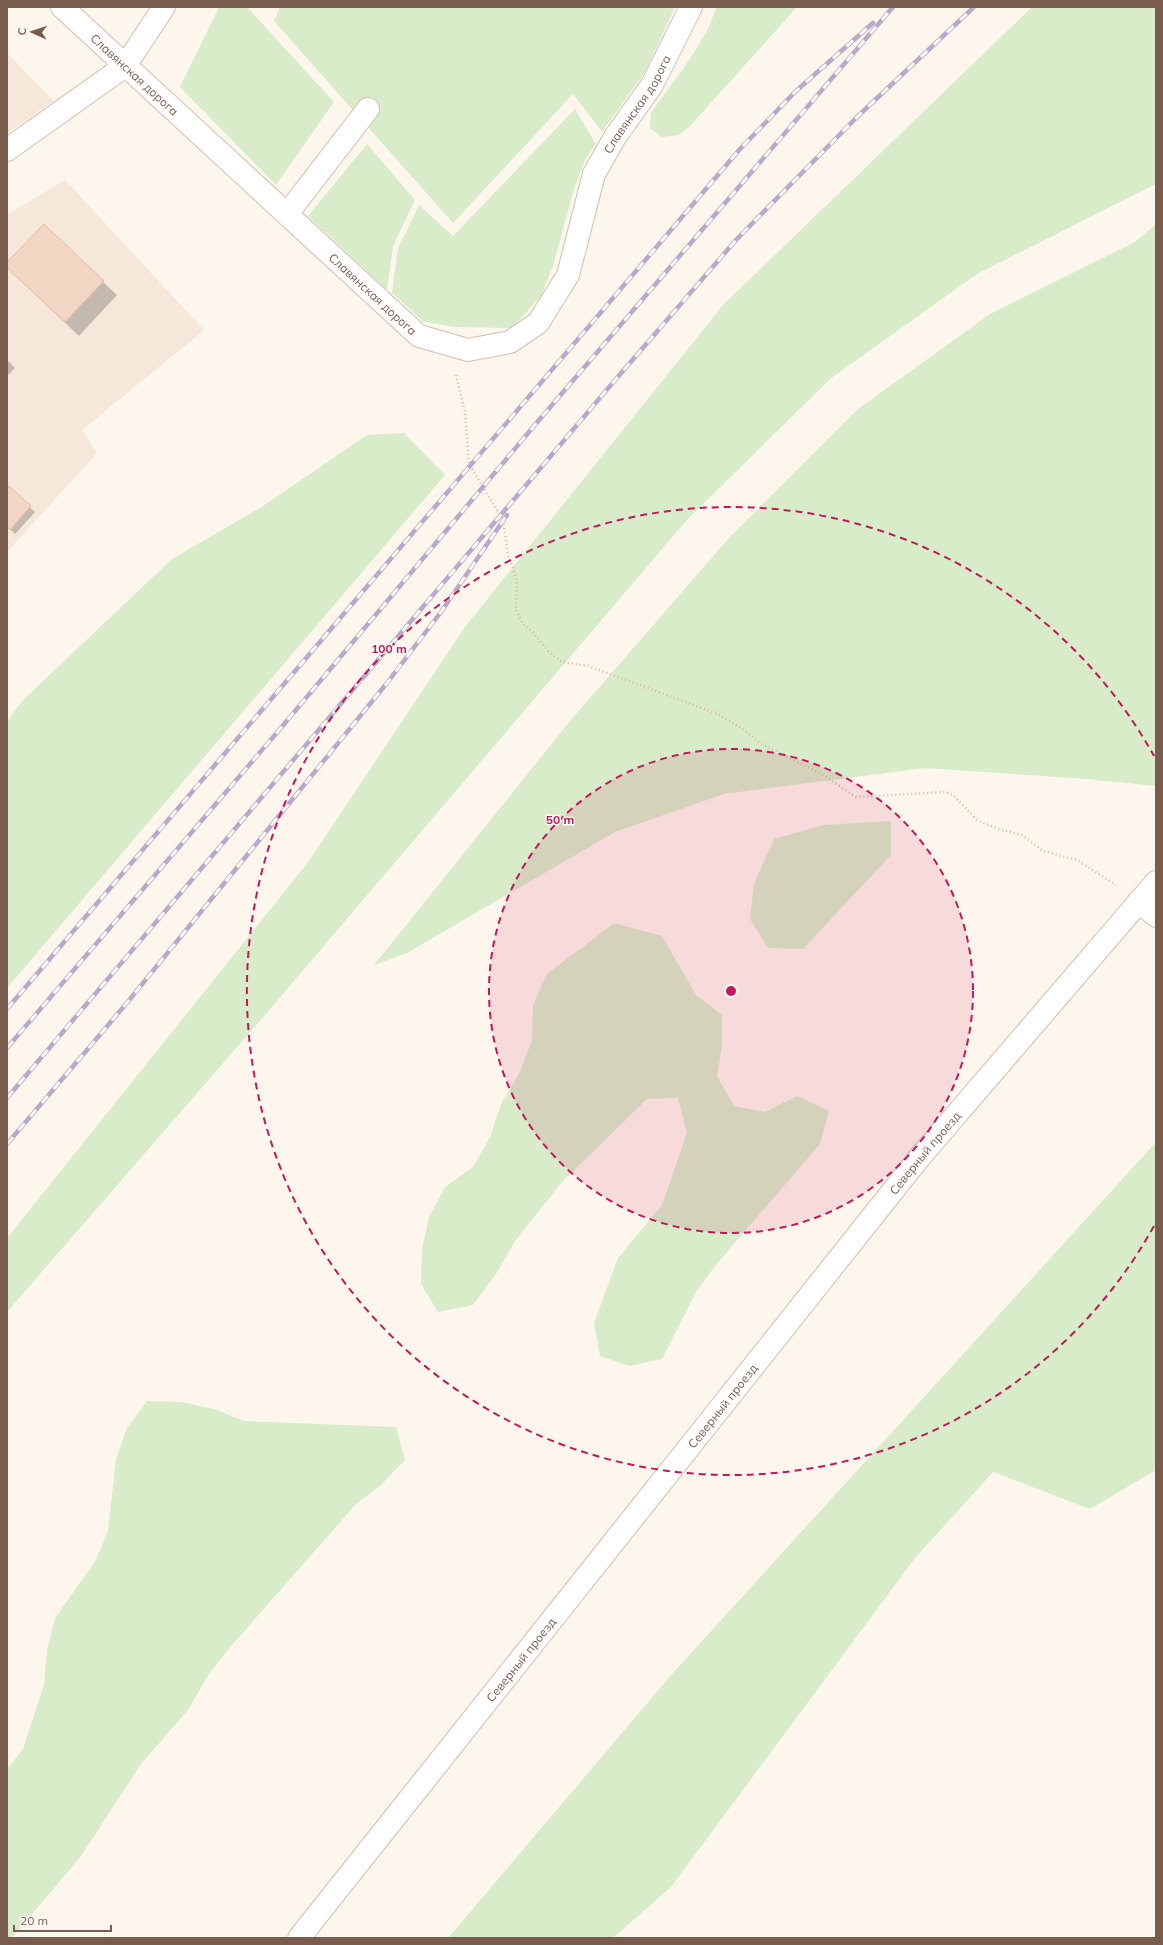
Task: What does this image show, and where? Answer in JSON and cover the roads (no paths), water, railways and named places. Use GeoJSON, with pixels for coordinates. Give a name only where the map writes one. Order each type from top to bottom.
{"type":"FeatureCollection","features":[{"type":"Feature","properties":{"kind":"street","name":"Славянская дорога"},"geometry":{"type":"LineString","coordinates":[[62,7],[419,336],[468,350],[510,342],[538,323],[568,275],[594,174],[615,137],[652,85],[691,7]]}},
{"type":"Feature","properties":{"kind":"street"},"geometry":{"type":"LineString","coordinates":[[7,150],[125,66],[164,7]]}},
{"type":"Feature","properties":{"kind":"street"},"geometry":{"type":"LineString","coordinates":[[287,214],[368,109]]}},
{"type":"Feature","properties":{"kind":"street","name":"Северный проезд"},"geometry":{"type":"LineString","coordinates":[[299,1938],[919,1158],[1156,882]]}},
{"type":"Feature","properties":{"kind":"street"},"geometry":{"type":"LineString","coordinates":[[1139,901],[1156,916]]}},
{"type":"Feature","properties":{"kind":"railway"},"geometry":{"type":"LineString","coordinates":[[7,1048],[280,729],[534,426],[893,7]]}},
{"type":"Feature","properties":{"kind":"railway"},"geometry":{"type":"LineString","coordinates":[[7,1098],[610,386],[736,240],[857,117],[974,7]]}},
{"type":"Feature","properties":{"kind":"railway"},"geometry":{"type":"LineString","coordinates":[[7,1009],[740,149],[796,91],[873,23]]}},
{"type":"Feature","properties":{"kind":"railway"},"geometry":{"type":"LineString","coordinates":[[7,1144],[126,1004],[387,683],[441,612],[507,515]]}}]}
